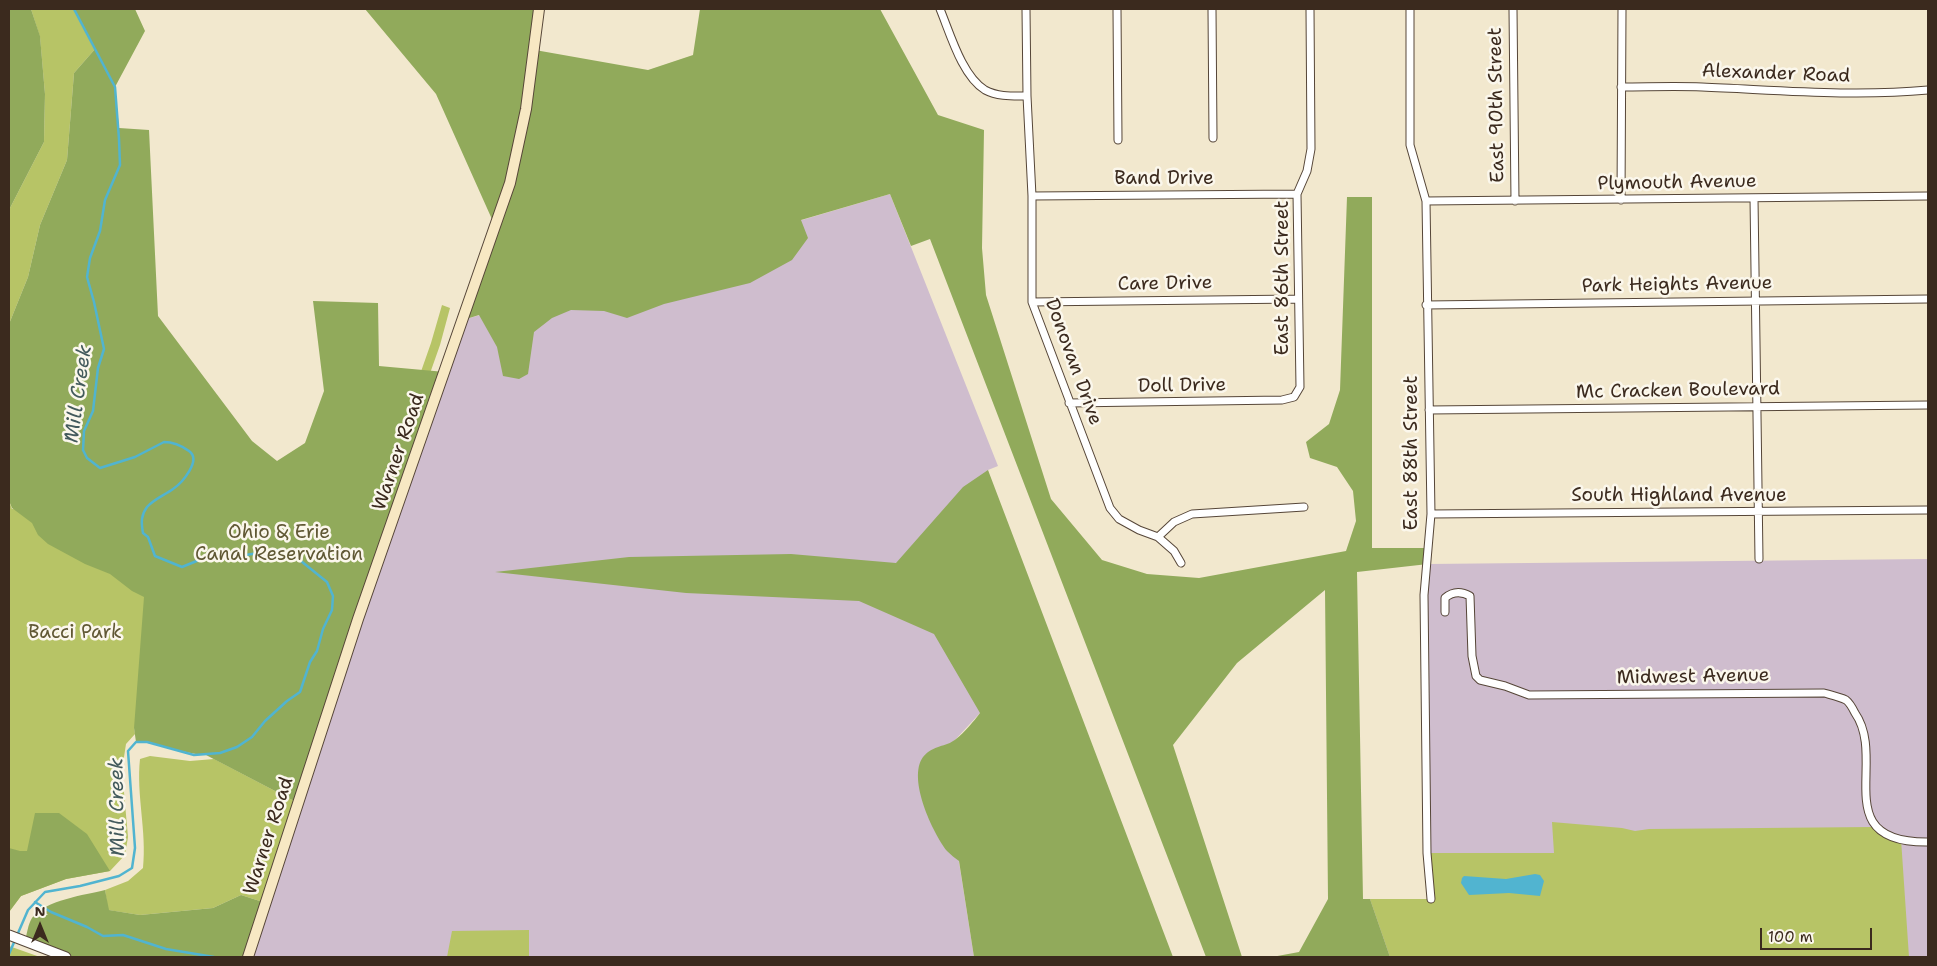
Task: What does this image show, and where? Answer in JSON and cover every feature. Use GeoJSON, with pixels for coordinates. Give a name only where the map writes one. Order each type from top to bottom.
{"type":"FeatureCollection","features":[{"type":"Feature","properties":{"kind":"main road","name":"Warner Road"},"geometry":{"type":"LineString","coordinates":[[248,957],[358,619],[510,183],[526,109],[539,9]]}},
{"type":"Feature","properties":{"kind":"street"},"geometry":{"type":"LineString","coordinates":[[940,9],[964,66],[974,80],[985,90],[1002,96],[1027,96]]}},
{"type":"Feature","properties":{"kind":"street","name":"Donovan Drive"},"geometry":{"type":"LineString","coordinates":[[1026,9],[1027,96],[1032,196],[1032,302],[1110,508],[1119,519],[1138,530],[1158,537],[1174,551],[1181,563]]}},
{"type":"Feature","properties":{"kind":"street"},"geometry":{"type":"LineString","coordinates":[[1117,9],[1118,140]]}},
{"type":"Feature","properties":{"kind":"street"},"geometry":{"type":"LineString","coordinates":[[1212,9],[1213,138]]}},
{"type":"Feature","properties":{"kind":"street","name":"East 86th Street"},"geometry":{"type":"LineString","coordinates":[[1294,397],[1300,387],[1297,194],[1307,171],[1311,149],[1310,9]]}},
{"type":"Feature","properties":{"kind":"street","name":"East 88th Street"},"geometry":{"type":"LineString","coordinates":[[1410,9],[1410,145],[1426,201],[1426,305],[1431,514],[1424,595],[1427,853],[1431,899]]}},
{"type":"Feature","properties":{"kind":"street","name":"East 90th Street"},"geometry":{"type":"LineString","coordinates":[[1513,9],[1515,201]]}},
{"type":"Feature","properties":{"kind":"street"},"geometry":{"type":"LineString","coordinates":[[1621,200],[1622,9]]}},
{"type":"Feature","properties":{"kind":"street","name":"Alexander Road"},"geometry":{"type":"LineString","coordinates":[[1621,87],[1703,87],[1844,94],[1928,90]]}},
{"type":"Feature","properties":{"kind":"street","name":"Band Drive"},"geometry":{"type":"LineString","coordinates":[[1032,196],[1297,194]]}},
{"type":"Feature","properties":{"kind":"street","name":"Plymouth Avenue"},"geometry":{"type":"LineString","coordinates":[[1426,201],[1928,196]]}},
{"type":"Feature","properties":{"kind":"street"},"geometry":{"type":"LineString","coordinates":[[1754,198],[1759,560]]}},
{"type":"Feature","properties":{"kind":"street","name":"Care Drive"},"geometry":{"type":"LineString","coordinates":[[1032,302],[1298,299]]}},
{"type":"Feature","properties":{"kind":"street","name":"Park Heights Avenue"},"geometry":{"type":"LineString","coordinates":[[1426,305],[1928,299]]}},
{"type":"Feature","properties":{"kind":"street","name":"Doll Drive"},"geometry":{"type":"LineString","coordinates":[[1069,403],[1282,400],[1294,397]]}},
{"type":"Feature","properties":{"kind":"street","name":"Mc Cracken Boulevard"},"geometry":{"type":"LineString","coordinates":[[1429,410],[1928,405]]}},
{"type":"Feature","properties":{"kind":"street"},"geometry":{"type":"LineString","coordinates":[[1158,537],[1174,522],[1192,514],[1304,507]]}},
{"type":"Feature","properties":{"kind":"street","name":"South Highland Avenue"},"geometry":{"type":"LineString","coordinates":[[1431,514],[1928,510]]}},
{"type":"Feature","properties":{"kind":"street","name":"Midwest Avenue"},"geometry":{"type":"LineString","coordinates":[[1445,612],[1445,598],[1451,593],[1464,593],[1470,596],[1472,656],[1476,676],[1480,680],[1506,686],[1529,695],[1824,692],[1847,701],[1858,717],[1865,736],[1866,807],[1876,826],[1890,837],[1928,842]]}},
{"type":"Feature","properties":{"kind":"street"},"geometry":{"type":"LineString","coordinates":[[9,935],[66,957]]}},
{"type":"Feature","properties":{"kind":"shaded area"},"geometry":{"type":"Polygon","coordinates":[[[890,194],[998,466],[988,470],[1018,672],[942,754],[974,957],[248,957],[463,320],[890,194]]]}},
{"type":"Feature","properties":{"kind":"shaded area"},"geometry":{"type":"Polygon","coordinates":[[[1928,559],[1928,957],[1390,957],[1370,899],[1431,899],[1424,595],[1428,564],[1928,559]]]}},
{"type":"Feature","properties":{"kind":"green space"},"geometry":{"type":"Polygon","coordinates":[[[9,9],[31,9],[40,36],[45,94],[44,142],[9,210],[9,9]]]}},
{"type":"Feature","properties":{"kind":"green space"},"geometry":{"type":"Polygon","coordinates":[[[31,9],[74,9],[95,49],[74,73],[67,160],[40,225],[28,277],[9,324],[9,210],[44,142],[45,94],[40,37],[31,9]]]}},
{"type":"Feature","properties":{"kind":"green space","name":"Ohio & Erie Canal Reservation"},"geometry":{"type":"Polygon","coordinates":[[[74,9],[135,9],[145,31],[115,87],[119,128],[149,130],[158,316],[252,441],[277,461],[305,443],[324,391],[313,301],[378,303],[379,366],[445,372],[298,803],[206,755],[136,742],[134,728],[144,597],[132,591],[110,574],[85,564],[48,544],[38,535],[32,523],[12,508],[9,501],[9,324],[28,277],[40,225],[67,160],[74,73],[95,49],[74,9]]]}},
{"type":"Feature","properties":{"kind":"green space"},"geometry":{"type":"Polygon","coordinates":[[[365,9],[539,9],[535,50],[648,70],[693,55],[700,9],[880,9],[938,115],[984,130],[982,248],[986,295],[1051,499],[1102,560],[1147,574],[1199,578],[1346,551],[1356,521],[1353,491],[1337,467],[1310,458],[1306,442],[1329,424],[1340,390],[1347,197],[1372,197],[1372,548],[1429,548],[1428,564],[1357,572],[1363,899],[1370,899],[1390,957],[1272,957],[1299,952],[1328,899],[1325,590],[1237,663],[1173,745],[1242,957],[1206,957],[930,239],[911,246],[890,194],[801,220],[808,238],[792,260],[750,283],[664,304],[627,318],[604,311],[571,310],[552,318],[534,332],[528,374],[519,379],[503,376],[497,347],[479,315],[463,320],[495,226],[436,94],[365,9]]]}},
{"type":"Feature","properties":{"kind":"green space"},"geometry":{"type":"Polygon","coordinates":[[[442,305],[450,308],[440,345],[367,552],[134,728],[135,734],[126,744],[122,770],[128,837],[125,855],[110,871],[66,879],[21,896],[9,912],[9,501],[12,509],[370,517],[431,343],[442,305]]]}},
{"type":"Feature","properties":{"kind":"green space"},"geometry":{"type":"Polygon","coordinates":[[[988,470],[1173,957],[974,957],[959,861],[947,851],[935,832],[924,806],[918,778],[919,767],[923,757],[931,750],[956,739],[980,713],[934,634],[859,601],[686,593],[495,572],[629,557],[791,554],[896,563],[963,487],[988,470]]]}},
{"type":"Feature","properties":{"kind":"green space"},"geometry":{"type":"Polygon","coordinates":[[[150,756],[190,761],[214,759],[298,803],[266,903],[241,895],[213,908],[140,915],[108,910],[105,890],[128,881],[143,868],[144,840],[139,773],[140,759],[150,756]]]}},
{"type":"Feature","properties":{"kind":"green space"},"geometry":{"type":"Polygon","coordinates":[[[35,813],[59,813],[87,834],[110,871],[66,879],[21,896],[9,912],[9,848],[27,851],[35,813]]]}},
{"type":"Feature","properties":{"kind":"green space"},"geometry":{"type":"Polygon","coordinates":[[[1552,822],[1622,828],[1635,831],[1649,829],[1873,827],[1901,839],[1909,957],[1390,957],[1370,899],[1431,899],[1427,853],[1554,853],[1552,822]]]}},
{"type":"Feature","properties":{"kind":"green space"},"geometry":{"type":"Polygon","coordinates":[[[105,890],[109,910],[140,915],[213,908],[241,895],[266,903],[248,957],[66,957],[25,941],[31,920],[38,912],[66,899],[105,890]]]}},
{"type":"Feature","properties":{"kind":"green space"},"geometry":{"type":"Polygon","coordinates":[[[529,930],[529,957],[447,957],[452,931],[529,930]]]}},
{"type":"Feature","properties":{"kind":"green space"},"geometry":{"type":"Polygon","coordinates":[[[9,946],[40,957],[9,957],[9,946]]]}},
{"type":"Feature","properties":{"kind":"water"},"geometry":{"type":"Polygon","coordinates":[[[1535,874],[1540,875],[1544,881],[1540,896],[1509,893],[1469,895],[1461,883],[1464,876],[1506,879],[1535,874]]]}},
{"type":"Feature","properties":{"kind":"waterway","name":"Mill Creek"},"geometry":{"type":"LineString","coordinates":[[9,954],[28,910],[45,892],[80,886],[119,876],[132,868],[135,848],[128,751],[136,742],[147,742],[194,755],[220,753],[237,747],[252,737],[265,721],[300,692],[310,662],[317,651],[323,629],[332,610],[333,596],[327,582],[296,557],[280,550],[238,556],[204,558],[182,567],[155,556],[148,537],[143,533],[142,522],[144,513],[150,504],[181,482],[192,465],[192,455],[180,446],[164,442],[135,457],[100,468],[87,458],[83,450],[84,431],[93,411],[98,368],[104,349],[87,277],[90,258],[100,231],[105,200],[120,165],[115,87],[74,9]]}},
{"type":"Feature","properties":{"kind":"waterway"},"geometry":{"type":"LineString","coordinates":[[35,902],[51,912],[103,936],[123,935],[166,949],[214,957]]}},
{"type":"Feature","properties":{"kind":"park label","name":"Bacci Park"},"geometry":{"type":"Point","coordinates":[75,633]}}]}
